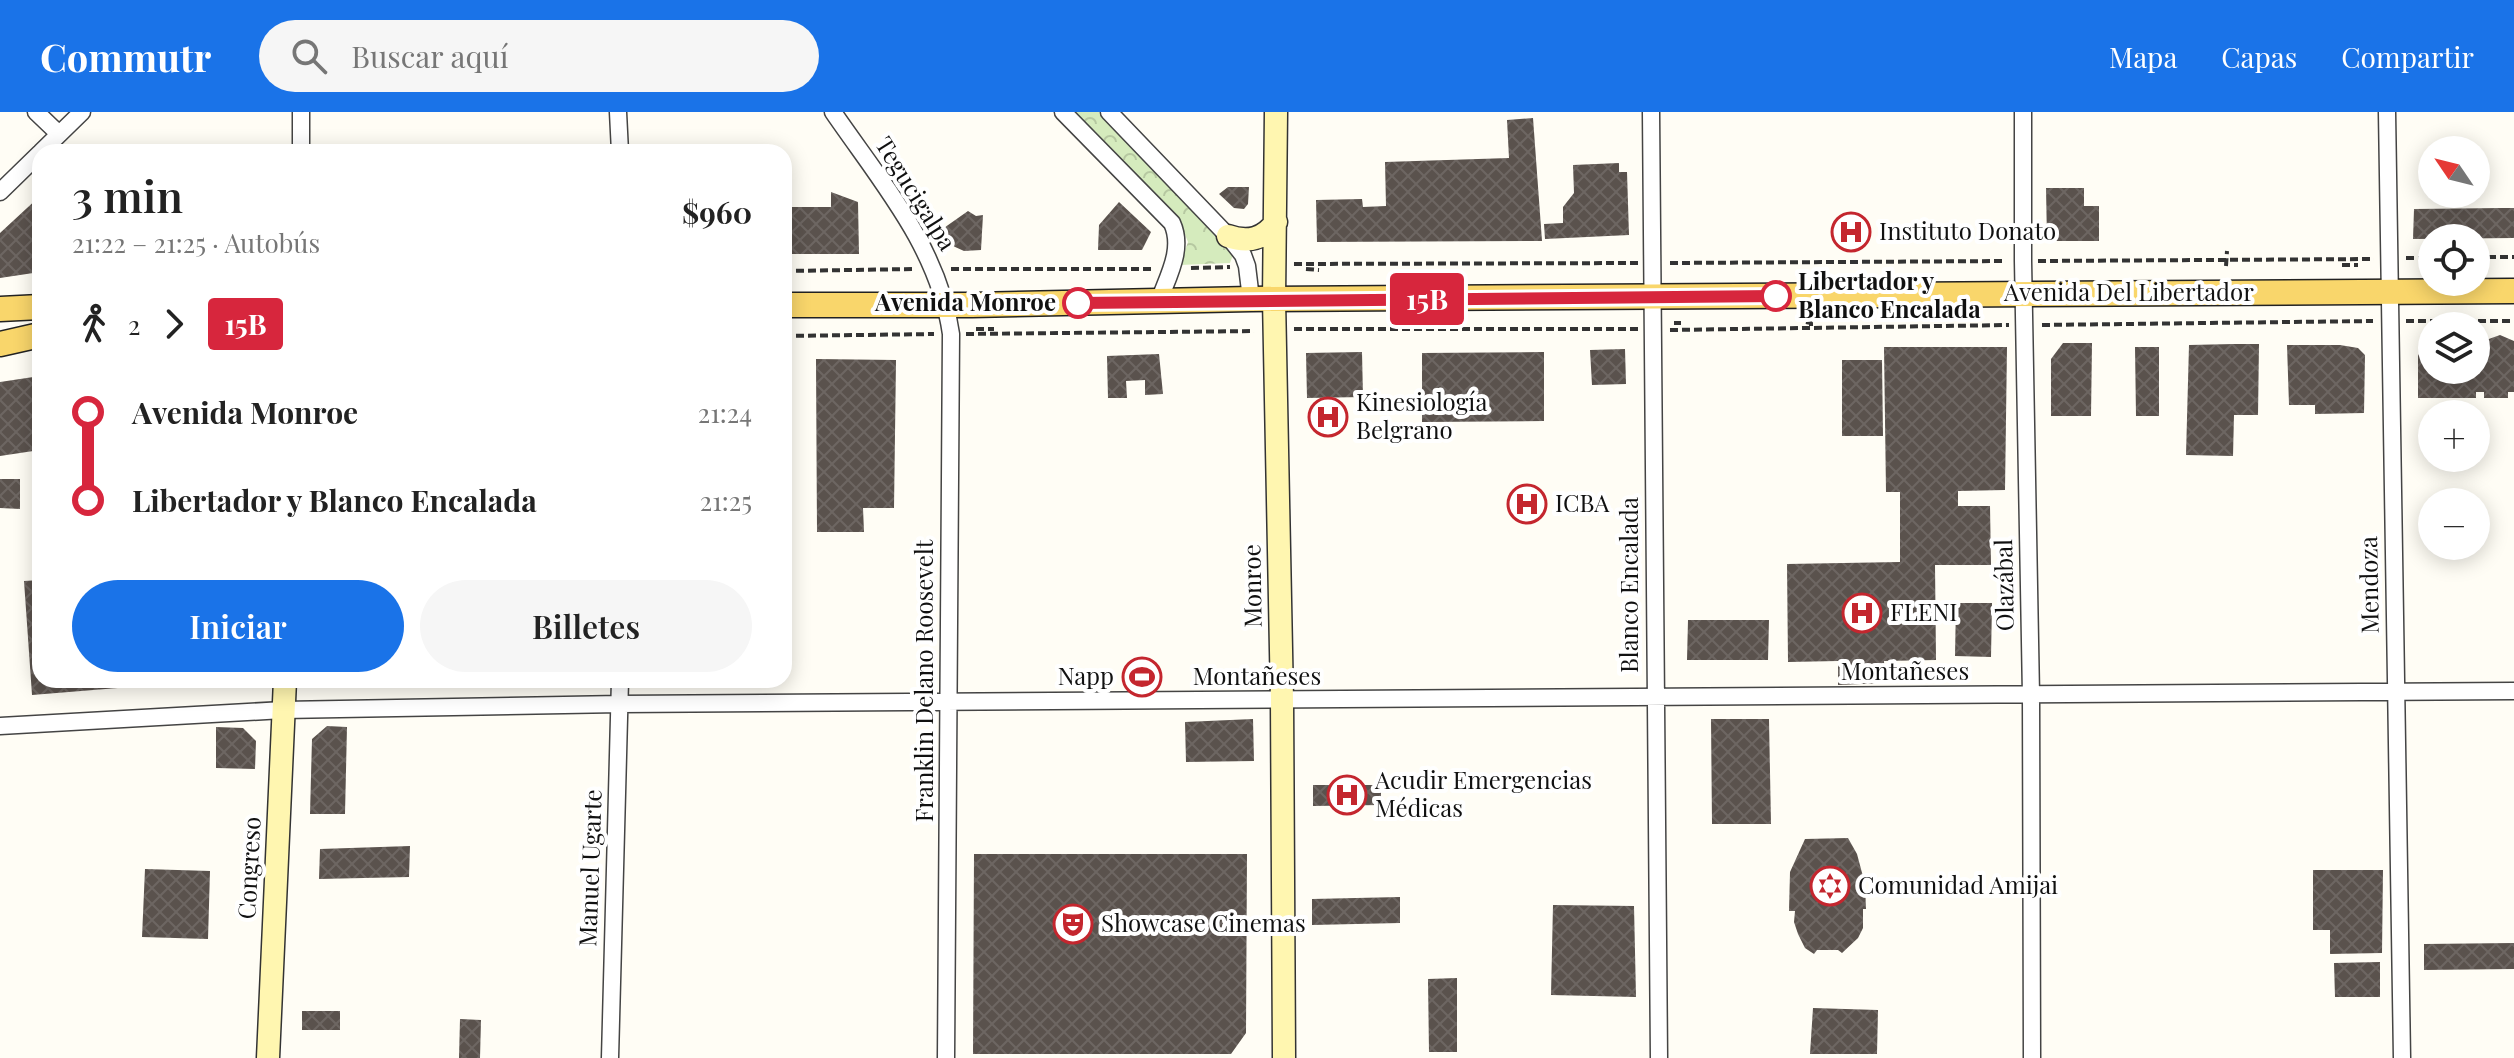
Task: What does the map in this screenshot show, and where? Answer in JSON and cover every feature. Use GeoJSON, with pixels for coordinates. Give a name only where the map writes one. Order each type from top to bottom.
{"type":"FeatureCollection","features":[{"type":"Feature","properties":{"kind":"main road","name":"Monroe"},"geometry":{"type":"LineString","coordinates":[[1276,112],[1275,265],[1262,299],[1282,700],[1284,1058]]}},
{"type":"Feature","properties":{"kind":"main road"},"geometry":{"type":"LineString","coordinates":[[1228,236],[1252,240],[1270,230],[1276,222]]}},
{"type":"Feature","properties":{"kind":"main road","name":"Avenida Del Libertador"},"geometry":{"type":"LineString","coordinates":[[792,305],[2514,291]]}},
{"type":"Feature","properties":{"kind":"main road"},"geometry":{"type":"LineString","coordinates":[[0,309],[32,307]]}},
{"type":"Feature","properties":{"kind":"main road"},"geometry":{"type":"LineString","coordinates":[[0,344],[32,337]]}},
{"type":"Feature","properties":{"kind":"main road","name":"Congreso"},"geometry":{"type":"LineString","coordinates":[[268,1058],[284,688]]}},
{"type":"Feature","properties":{"kind":"street"},"geometry":{"type":"LineString","coordinates":[[36,112],[59,134]]}},
{"type":"Feature","properties":{"kind":"street"},"geometry":{"type":"LineString","coordinates":[[50,144],[82,112]]}},
{"type":"Feature","properties":{"kind":"street"},"geometry":{"type":"LineString","coordinates":[[301,112],[301,144]]}},
{"type":"Feature","properties":{"kind":"street"},"geometry":{"type":"LineString","coordinates":[[618,112],[620,144]]}},
{"type":"Feature","properties":{"kind":"street","name":"Tegucigalpa"},"geometry":{"type":"LineString","coordinates":[[833,112],[925,248],[947,305]]}},
{"type":"Feature","properties":{"kind":"street"},"geometry":{"type":"LineString","coordinates":[[1063,112],[1172,223],[1178,235],[1178,246],[1159,301]]}},
{"type":"Feature","properties":{"kind":"street"},"geometry":{"type":"LineString","coordinates":[[1109,112],[1228,236],[1243,255],[1262,299]]}},
{"type":"Feature","properties":{"kind":"street","name":"Blanco Encalada"},"geometry":{"type":"LineString","coordinates":[[1651,112],[1659,1058]]}},
{"type":"Feature","properties":{"kind":"street","name":"Olazábal"},"geometry":{"type":"LineString","coordinates":[[2023,112],[2031,695],[2032,1058]]}},
{"type":"Feature","properties":{"kind":"street","name":"Mendoza"},"geometry":{"type":"LineString","coordinates":[[2387,112],[2402,1058]]}},
{"type":"Feature","properties":{"kind":"street"},"geometry":{"type":"LineString","coordinates":[[0,192],[32,162]]}},
{"type":"Feature","properties":{"kind":"street","name":"Franklin Delano Roosevelt"},"geometry":{"type":"LineString","coordinates":[[946,1058],[951,334],[947,305]]}},
{"type":"Feature","properties":{"kind":"street","name":"Manuel Ugarte"},"geometry":{"type":"LineString","coordinates":[[610,1058],[620,688]]}},
{"type":"Feature","properties":{"kind":"street","name":"Montañeses"},"geometry":{"type":"LineString","coordinates":[[0,726],[283,710],[620,704],[2514,691]]}},
{"type":"Feature","properties":{"kind":"path"},"geometry":{"type":"LineString","coordinates":[[2226,263],[2227,251]]}},
{"type":"Feature","properties":{"kind":"path"},"geometry":{"type":"LineString","coordinates":[[2490,257],[2514,257]]}},
{"type":"Feature","properties":{"kind":"path"},"geometry":{"type":"LineString","coordinates":[[1275,265],[2023,261],[2226,263],[2418,258]]}},
{"type":"Feature","properties":{"kind":"path"},"geometry":{"type":"LineString","coordinates":[[2342,265],[2358,265]]}},
{"type":"Feature","properties":{"kind":"path"},"geometry":{"type":"LineString","coordinates":[[792,271],[1247,266]]}},
{"type":"Feature","properties":{"kind":"path"},"geometry":{"type":"LineString","coordinates":[[1306,269],[1319,270]]}},
{"type":"Feature","properties":{"kind":"path"},"geometry":{"type":"LineString","coordinates":[[1806,322],[1811,323],[1811,329]]}},
{"type":"Feature","properties":{"kind":"path"},"geometry":{"type":"LineString","coordinates":[[1674,323],[1681,323]]}},
{"type":"Feature","properties":{"kind":"path"},"geometry":{"type":"LineString","coordinates":[[976,329],[994,329]]}},
{"type":"Feature","properties":{"kind":"green space"},"geometry":{"type":"Polygon","coordinates":[[[1075,112],[1099,112],[1235,249],[1230,263],[1180,265],[1188,242],[1177,215],[1075,112]]]}},
{"type":"Feature","properties":{"kind":"building"},"geometry":{"type":"Polygon","coordinates":[[[1533,118],[1542,241],[1317,242],[1316,200],[1362,199],[1363,207],[1386,206],[1385,162],[1509,158],[1507,120],[1533,118]]]}},
{"type":"Feature","properties":{"kind":"building"},"geometry":{"type":"Polygon","coordinates":[[[1619,163],[1619,172],[1627,172],[1629,235],[1545,239],[1544,224],[1563,223],[1563,207],[1574,193],[1573,165],[1619,163]]]}},
{"type":"Feature","properties":{"kind":"building"},"geometry":{"type":"Polygon","coordinates":[[[1228,187],[1249,187],[1248,204],[1244,209],[1234,208],[1219,194],[1228,187]]]}},
{"type":"Feature","properties":{"kind":"building"},"geometry":{"type":"Polygon","coordinates":[[[2046,188],[2084,188],[2084,206],[2099,206],[2099,241],[2047,241],[2046,188]]]}},
{"type":"Feature","properties":{"kind":"building"},"geometry":{"type":"Polygon","coordinates":[[[831,192],[858,202],[859,254],[792,254],[792,207],[831,207],[831,192]]]}},
{"type":"Feature","properties":{"kind":"building"},"geometry":{"type":"Polygon","coordinates":[[[1119,202],[1151,232],[1142,250],[1098,250],[1099,225],[1119,202]]]}},
{"type":"Feature","properties":{"kind":"building"},"geometry":{"type":"Polygon","coordinates":[[[32,203],[32,273],[0,278],[0,233],[32,203]]]}},
{"type":"Feature","properties":{"kind":"building"},"geometry":{"type":"Polygon","coordinates":[[[2514,208],[2514,238],[2490,238],[2490,224],[2418,224],[2418,239],[2413,239],[2414,209],[2514,208]]]}},
{"type":"Feature","properties":{"kind":"building"},"geometry":{"type":"Polygon","coordinates":[[[968,211],[976,216],[983,215],[981,250],[964,251],[953,246],[941,230],[968,211]]]}},
{"type":"Feature","properties":{"kind":"building"},"geometry":{"type":"Polygon","coordinates":[[[2500,335],[2514,341],[2514,392],[2508,392],[2508,398],[2484,398],[2484,392],[2476,392],[2476,398],[2418,398],[2418,384],[2490,384],[2490,339],[2500,335]]]}},
{"type":"Feature","properties":{"kind":"building"},"geometry":{"type":"Polygon","coordinates":[[[2063,343],[2092,343],[2091,416],[2051,416],[2051,359],[2063,343]]]}},
{"type":"Feature","properties":{"kind":"building"},"geometry":{"type":"Polygon","coordinates":[[[2259,344],[2258,415],[2234,415],[2233,456],[2186,455],[2189,345],[2259,344]]]}},
{"type":"Feature","properties":{"kind":"building"},"geometry":{"type":"Polygon","coordinates":[[[2287,345],[2358,348],[2365,355],[2364,413],[2315,414],[2315,405],[2289,405],[2287,345]]]}},
{"type":"Feature","properties":{"kind":"building"},"geometry":{"type":"Polygon","coordinates":[[[1884,347],[2007,347],[2005,490],[1958,491],[1958,506],[1990,506],[1991,565],[1935,565],[1936,660],[1884,661],[1885,683],[1838,685],[1838,661],[1788,662],[1787,564],[1900,562],[1900,492],[1886,492],[1884,347]]]}},
{"type":"Feature","properties":{"kind":"building"},"geometry":{"type":"Polygon","coordinates":[[[2135,347],[2159,347],[2159,416],[2136,416],[2135,347]]]}},
{"type":"Feature","properties":{"kind":"building"},"geometry":{"type":"Polygon","coordinates":[[[1625,349],[1626,384],[1592,385],[1590,350],[1625,349]]]}},
{"type":"Feature","properties":{"kind":"building"},"geometry":{"type":"Polygon","coordinates":[[[1362,352],[1363,397],[1307,398],[1306,353],[1362,352]]]}},
{"type":"Feature","properties":{"kind":"building"},"geometry":{"type":"Polygon","coordinates":[[[1544,352],[1544,421],[1422,422],[1422,353],[1544,352]]]}},
{"type":"Feature","properties":{"kind":"building"},"geometry":{"type":"Polygon","coordinates":[[[1159,354],[1163,394],[1145,395],[1145,380],[1126,381],[1127,398],[1108,398],[1107,356],[1159,354]]]}},
{"type":"Feature","properties":{"kind":"building"},"geometry":{"type":"Polygon","coordinates":[[[816,359],[896,360],[894,508],[863,508],[864,532],[817,532],[816,359]]]}},
{"type":"Feature","properties":{"kind":"building"},"geometry":{"type":"Polygon","coordinates":[[[1842,360],[1882,360],[1883,436],[1842,436],[1842,360]]]}},
{"type":"Feature","properties":{"kind":"building"},"geometry":{"type":"Polygon","coordinates":[[[32,377],[32,451],[0,456],[0,382],[32,377]]]}},
{"type":"Feature","properties":{"kind":"building"},"geometry":{"type":"Polygon","coordinates":[[[0,479],[20,479],[20,509],[0,508],[0,479]]]}},
{"type":"Feature","properties":{"kind":"building"},"geometry":{"type":"Polygon","coordinates":[[[32,580],[32,688],[118,688],[32,695],[24,581],[32,580]]]}},
{"type":"Feature","properties":{"kind":"building"},"geometry":{"type":"Polygon","coordinates":[[[1956,603],[1992,603],[1991,657],[1955,656],[1956,603]]]}},
{"type":"Feature","properties":{"kind":"building"},"geometry":{"type":"Polygon","coordinates":[[[1688,620],[1769,620],[1768,660],[1687,660],[1688,620]]]}},
{"type":"Feature","properties":{"kind":"building"},"geometry":{"type":"Polygon","coordinates":[[[1253,719],[1254,761],[1186,762],[1185,722],[1253,719]]]}},
{"type":"Feature","properties":{"kind":"building"},"geometry":{"type":"Polygon","coordinates":[[[1711,719],[1769,719],[1771,824],[1712,824],[1711,719]]]}},
{"type":"Feature","properties":{"kind":"building"},"geometry":{"type":"Polygon","coordinates":[[[327,726],[347,727],[345,814],[310,814],[312,739],[327,726]]]}},
{"type":"Feature","properties":{"kind":"building"},"geometry":{"type":"Polygon","coordinates":[[[216,727],[243,728],[256,741],[255,769],[216,768],[216,727]]]}},
{"type":"Feature","properties":{"kind":"building","name":"Acudir Emergencias Médicas"},"geometry":{"type":"Polygon","coordinates":[[[1313,785],[1381,785],[1381,805],[1313,806],[1313,785]]]}},
{"type":"Feature","properties":{"kind":"building"},"geometry":{"type":"Polygon","coordinates":[[[1848,838],[1857,854],[1865,884],[1863,928],[1858,938],[1842,953],[1838,950],[1817,950],[1814,954],[1805,948],[1798,934],[1794,922],[1795,911],[1789,911],[1790,872],[1805,839],[1848,838]]]}},
{"type":"Feature","properties":{"kind":"building"},"geometry":{"type":"Polygon","coordinates":[[[410,846],[409,877],[319,879],[320,849],[410,846]]]}},
{"type":"Feature","properties":{"kind":"building"},"geometry":{"type":"Polygon","coordinates":[[[974,854],[1247,854],[1246,1033],[1231,1054],[973,1054],[974,854]]]}},
{"type":"Feature","properties":{"kind":"building"},"geometry":{"type":"Polygon","coordinates":[[[145,869],[210,871],[208,939],[142,937],[145,869]]]}},
{"type":"Feature","properties":{"kind":"building"},"geometry":{"type":"Polygon","coordinates":[[[2313,870],[2383,870],[2382,953],[2330,954],[2330,930],[2313,930],[2313,870]]]}},
{"type":"Feature","properties":{"kind":"building"},"geometry":{"type":"Polygon","coordinates":[[[1400,897],[1400,923],[1312,925],[1312,899],[1400,897]]]}},
{"type":"Feature","properties":{"kind":"building"},"geometry":{"type":"Polygon","coordinates":[[[1553,905],[1634,906],[1636,997],[1551,995],[1553,905]]]}},
{"type":"Feature","properties":{"kind":"building"},"geometry":{"type":"Polygon","coordinates":[[[2514,943],[2514,969],[2424,970],[2424,944],[2514,943]]]}},
{"type":"Feature","properties":{"kind":"building"},"geometry":{"type":"Polygon","coordinates":[[[2380,962],[2380,997],[2335,997],[2334,963],[2380,962]]]}},
{"type":"Feature","properties":{"kind":"building"},"geometry":{"type":"Polygon","coordinates":[[[1457,978],[1457,1052],[1429,1052],[1428,979],[1457,978]]]}},
{"type":"Feature","properties":{"kind":"building"},"geometry":{"type":"Polygon","coordinates":[[[1813,1008],[1878,1010],[1877,1054],[1810,1054],[1813,1008]]]}},
{"type":"Feature","properties":{"kind":"building"},"geometry":{"type":"Polygon","coordinates":[[[302,1011],[340,1011],[340,1030],[302,1030],[302,1011]]]}},
{"type":"Feature","properties":{"kind":"building"},"geometry":{"type":"Polygon","coordinates":[[[460,1019],[481,1020],[480,1058],[459,1058],[460,1019]]]}},
{"type":"Feature","properties":{"kind":"bus line","name":"15B"},"geometry":{"type":"LineString","coordinates":[[1078,303],[1776,296]]}},
{"type":"Feature","properties":{"kind":"place","name":"Instituto Donato"},"geometry":{"type":"Point","coordinates":[1851,232]}},
{"type":"Feature","properties":{"kind":"place","name":"Libertador y Blanco Encalada"},"geometry":{"type":"Point","coordinates":[1776,296]}},
{"type":"Feature","properties":{"kind":"place","name":"Avenida Monroe"},"geometry":{"type":"Point","coordinates":[1078,303]}},
{"type":"Feature","properties":{"kind":"place","name":"Kinesiología Belgrano"},"geometry":{"type":"Point","coordinates":[1328,417]}},
{"type":"Feature","properties":{"kind":"place","name":"ICBA"},"geometry":{"type":"Point","coordinates":[1527,504]}},
{"type":"Feature","properties":{"kind":"place","name":"FLENI"},"geometry":{"type":"Point","coordinates":[1862,613]}},
{"type":"Feature","properties":{"kind":"place","name":"Napp"},"geometry":{"type":"Point","coordinates":[1142,677]}},
{"type":"Feature","properties":{"kind":"place","name":"Acudir Emergencias Médicas"},"geometry":{"type":"Point","coordinates":[1347,795]}},
{"type":"Feature","properties":{"kind":"place","name":"Comunidad Amijai"},"geometry":{"type":"Point","coordinates":[1830,886]}},
{"type":"Feature","properties":{"kind":"place","name":"Showcase Cinemas"},"geometry":{"type":"Point","coordinates":[1073,924]}}]}
